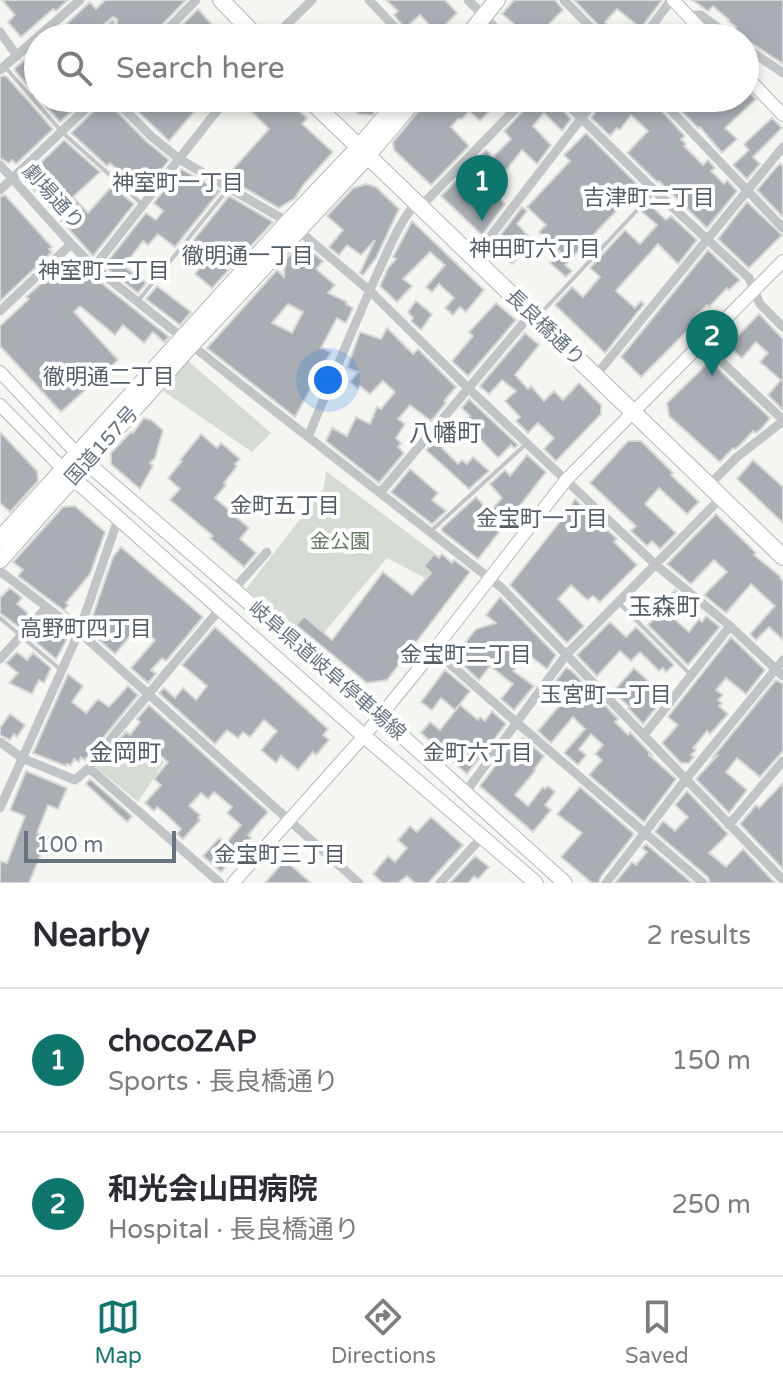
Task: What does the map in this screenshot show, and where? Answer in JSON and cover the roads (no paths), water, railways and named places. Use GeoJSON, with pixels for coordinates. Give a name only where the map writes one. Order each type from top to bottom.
{"type":"FeatureCollection","features":[{"type":"Feature","properties":{"kind":"highway"},"geometry":{"type":"LineString","coordinates":[[210,0],[233,24]]}},
{"type":"Feature","properties":{"kind":"highway"},"geometry":{"type":"LineString","coordinates":[[221,0],[244,24]]}},
{"type":"Feature","properties":{"kind":"highway"},"geometry":{"type":"LineString","coordinates":[[464,24],[478,6],[497,0]]}},
{"type":"Feature","properties":{"kind":"highway","name":"長良橋通り"},"geometry":{"type":"LineString","coordinates":[[324,112],[366,148],[783,545]]}},
{"type":"Feature","properties":{"kind":"highway","name":"長良橋通り"},"geometry":{"type":"LineString","coordinates":[[334,112],[366,148]]}},
{"type":"Feature","properties":{"kind":"highway"},"geometry":{"type":"LineString","coordinates":[[366,148],[391,112]]}},
{"type":"Feature","properties":{"kind":"highway"},"geometry":{"type":"LineString","coordinates":[[366,148],[402,112]]}},
{"type":"Feature","properties":{"kind":"highway","name":"国道157号"},"geometry":{"type":"LineString","coordinates":[[0,560],[81,458],[366,148]]}},
{"type":"Feature","properties":{"kind":"highway","name":"長良橋通り"},"geometry":{"type":"LineString","coordinates":[[422,201],[479,251],[536,313],[601,369],[783,557]]}},
{"type":"Feature","properties":{"kind":"highway","name":"国道157号"},"geometry":{"type":"LineString","coordinates":[[0,539],[68,474]]}},
{"type":"Feature","properties":{"kind":"main road","name":"岐阜県道岐阜停車場線"},"geometry":{"type":"LineString","coordinates":[[81,458],[380,716],[565,883]]}},
{"type":"Feature","properties":{"kind":"main road","name":"岐阜県道岐阜停車場線"},"geometry":{"type":"LineString","coordinates":[[68,474],[364,736],[536,883]]}},
{"type":"Feature","properties":{"kind":"street"},"geometry":{"type":"LineString","coordinates":[[52,24],[80,0]]}},
{"type":"Feature","properties":{"kind":"street"},"geometry":{"type":"LineString","coordinates":[[173,24],[196,0]]}},
{"type":"Feature","properties":{"kind":"street"},"geometry":{"type":"LineString","coordinates":[[287,24],[312,0]]}},
{"type":"Feature","properties":{"kind":"street"},"geometry":{"type":"LineString","coordinates":[[369,0],[392,24]]}},
{"type":"Feature","properties":{"kind":"street"},"geometry":{"type":"LineString","coordinates":[[564,0],[587,24]]}},
{"type":"Feature","properties":{"kind":"street"},"geometry":{"type":"LineString","coordinates":[[654,24],[672,0],[696,24]]}},
{"type":"Feature","properties":{"kind":"street"},"geometry":{"type":"LineString","coordinates":[[478,6],[493,24]]}},
{"type":"Feature","properties":{"kind":"street"},"geometry":{"type":"LineString","coordinates":[[688,16],[701,15],[713,24]]}},
{"type":"Feature","properties":{"kind":"street"},"geometry":{"type":"LineString","coordinates":[[0,32],[17,56]]}},
{"type":"Feature","properties":{"kind":"street"},"geometry":{"type":"LineString","coordinates":[[2,68],[24,50]]}},
{"type":"Feature","properties":{"kind":"street"},"geometry":{"type":"LineString","coordinates":[[759,57],[783,73]]}},
{"type":"Feature","properties":{"kind":"street"},"geometry":{"type":"LineString","coordinates":[[759,90],[783,115]]}},
{"type":"Feature","properties":{"kind":"street"},"geometry":{"type":"LineString","coordinates":[[0,190],[83,112]]}},
{"type":"Feature","properties":{"kind":"street"},"geometry":{"type":"LineString","coordinates":[[127,112],[179,159],[293,226],[370,291],[656,565],[730,626],[779,673]]}},
{"type":"Feature","properties":{"kind":"street"},"geometry":{"type":"LineString","coordinates":[[94,267],[216,112]]}},
{"type":"Feature","properties":{"kind":"street"},"geometry":{"type":"LineString","coordinates":[[308,437],[370,291],[409,210],[422,201],[512,112]]}},
{"type":"Feature","properties":{"kind":"street"},"geometry":{"type":"LineString","coordinates":[[574,112],[749,278],[760,304],[783,327]]}},
{"type":"Feature","properties":{"kind":"street"},"geometry":{"type":"LineString","coordinates":[[479,251],[586,112]]}},
{"type":"Feature","properties":{"kind":"street"},"geometry":{"type":"LineString","coordinates":[[672,112],[783,228]]}},
{"type":"Feature","properties":{"kind":"street"},"geometry":{"type":"LineString","coordinates":[[601,369],[783,147]]}},
{"type":"Feature","properties":{"kind":"street","name":"劇場通り"},"geometry":{"type":"LineString","coordinates":[[0,165],[94,267],[502,588],[783,880]]}},
{"type":"Feature","properties":{"kind":"street"},"geometry":{"type":"LineString","coordinates":[[0,311],[71,244]]}},
{"type":"Feature","properties":{"kind":"street"},"geometry":{"type":"LineString","coordinates":[[233,883],[364,736],[566,480],[783,261]]}},
{"type":"Feature","properties":{"kind":"street"},"geometry":{"type":"LineString","coordinates":[[380,493],[536,313]]}},
{"type":"Feature","properties":{"kind":"street"},"geometry":{"type":"LineString","coordinates":[[702,343],[783,420],[715,479]]}},
{"type":"Feature","properties":{"kind":"street"},"geometry":{"type":"LineString","coordinates":[[0,372],[81,458]]}},
{"type":"Feature","properties":{"kind":"street"},"geometry":{"type":"LineString","coordinates":[[0,405],[68,474]]}},
{"type":"Feature","properties":{"kind":"street"},"geometry":{"type":"LineString","coordinates":[[465,793],[566,655],[722,497]]}},
{"type":"Feature","properties":{"kind":"street"},"geometry":{"type":"LineString","coordinates":[[0,808],[79,632],[118,519]]}},
{"type":"Feature","properties":{"kind":"street"},"geometry":{"type":"LineString","coordinates":[[234,589],[267,552]]}},
{"type":"Feature","properties":{"kind":"street"},"geometry":{"type":"LineString","coordinates":[[0,571],[79,632],[359,883]]}},
{"type":"Feature","properties":{"kind":"street"},"geometry":{"type":"LineString","coordinates":[[0,659],[47,607]]}},
{"type":"Feature","properties":{"kind":"street"},"geometry":{"type":"LineString","coordinates":[[0,742],[22,758],[75,780],[89,768],[220,609]]}},
{"type":"Feature","properties":{"kind":"street"},"geometry":{"type":"LineString","coordinates":[[644,735],[730,626]]}},
{"type":"Feature","properties":{"kind":"street"},"geometry":{"type":"LineString","coordinates":[[434,650],[703,883]]}},
{"type":"Feature","properties":{"kind":"street"},"geometry":{"type":"LineString","coordinates":[[606,883],[686,779],[779,673],[783,660]]}},
{"type":"Feature","properties":{"kind":"street"},"geometry":{"type":"LineString","coordinates":[[729,825],[783,761]]}},
{"type":"Feature","properties":{"kind":"street"},"geometry":{"type":"LineString","coordinates":[[89,768],[220,883]]}},
{"type":"Feature","properties":{"kind":"street"},"geometry":{"type":"LineString","coordinates":[[440,883],[482,837]]}},
{"type":"Feature","properties":{"kind":"lane"},"geometry":{"type":"LineString","coordinates":[[2,68],[24,90]]}},
{"type":"Feature","properties":{"kind":"lane"},"geometry":{"type":"LineString","coordinates":[[44,112],[62,132],[142,204]]}},
{"type":"Feature","properties":{"kind":"lane"},"geometry":{"type":"LineString","coordinates":[[138,301],[229,188]]}},
{"type":"Feature","properties":{"kind":"lane"},"geometry":{"type":"LineString","coordinates":[[536,313],[655,191]]}},
{"type":"Feature","properties":{"kind":"lane"},"geometry":{"type":"LineString","coordinates":[[429,532],[528,443]]}},
{"type":"Feature","properties":{"kind":"lane"},"geometry":{"type":"LineString","coordinates":[[618,603],[691,675]]}},
{"type":"Feature","properties":{"kind":"lane"},"geometry":{"type":"LineString","coordinates":[[0,618],[61,670]]}},
{"type":"Feature","properties":{"kind":"place","name":"chocoZAP"},"geometry":{"type":"Point","coordinates":[482,221]}},
{"type":"Feature","properties":{"kind":"place","name":"和光会山田病院"},"geometry":{"type":"Point","coordinates":[712,376]}},
{"type":"Feature","properties":{"kind":"district","name":"神室町一丁目"},"geometry":{"type":"Point","coordinates":[178,183]}},
{"type":"Feature","properties":{"kind":"district","name":"吉津町二丁目"},"geometry":{"type":"Point","coordinates":[649,198]}},
{"type":"Feature","properties":{"kind":"district","name":"神田町六丁目"},"geometry":{"type":"Point","coordinates":[535,249]}},
{"type":"Feature","properties":{"kind":"district","name":"徹明通一丁目"},"geometry":{"type":"Point","coordinates":[248,256]}},
{"type":"Feature","properties":{"kind":"district","name":"神室町二丁目"},"geometry":{"type":"Point","coordinates":[104,271]}},
{"type":"Feature","properties":{"kind":"district","name":"徹明通二丁目"},"geometry":{"type":"Point","coordinates":[109,377]}},
{"type":"Feature","properties":{"kind":"district","name":"八幡町"},"geometry":{"type":"Point","coordinates":[445,433]}},
{"type":"Feature","properties":{"kind":"district","name":"金町五丁目"},"geometry":{"type":"Point","coordinates":[285,506]}},
{"type":"Feature","properties":{"kind":"district","name":"金宝町一丁目"},"geometry":{"type":"Point","coordinates":[542,519]}},
{"type":"Feature","properties":{"kind":"district","name":"玉森町"},"geometry":{"type":"Point","coordinates":[664,607]}},
{"type":"Feature","properties":{"kind":"district","name":"高野町四丁目"},"geometry":{"type":"Point","coordinates":[86,629]}},
{"type":"Feature","properties":{"kind":"district","name":"金宝町二丁目"},"geometry":{"type":"Point","coordinates":[466,655]}},
{"type":"Feature","properties":{"kind":"district","name":"玉宮町一丁目"},"geometry":{"type":"Point","coordinates":[606,695]}},
{"type":"Feature","properties":{"kind":"district","name":"金岡町"},"geometry":{"type":"Point","coordinates":[125,753]}},
{"type":"Feature","properties":{"kind":"district","name":"金町六丁目"},"geometry":{"type":"Point","coordinates":[478,753]}},
{"type":"Feature","properties":{"kind":"district","name":"金宝町三丁目"},"geometry":{"type":"Point","coordinates":[280,855]}},
{"type":"Feature","properties":{"kind":"park label","name":"金公園"},"geometry":{"type":"Point","coordinates":[340,542]}}]}
